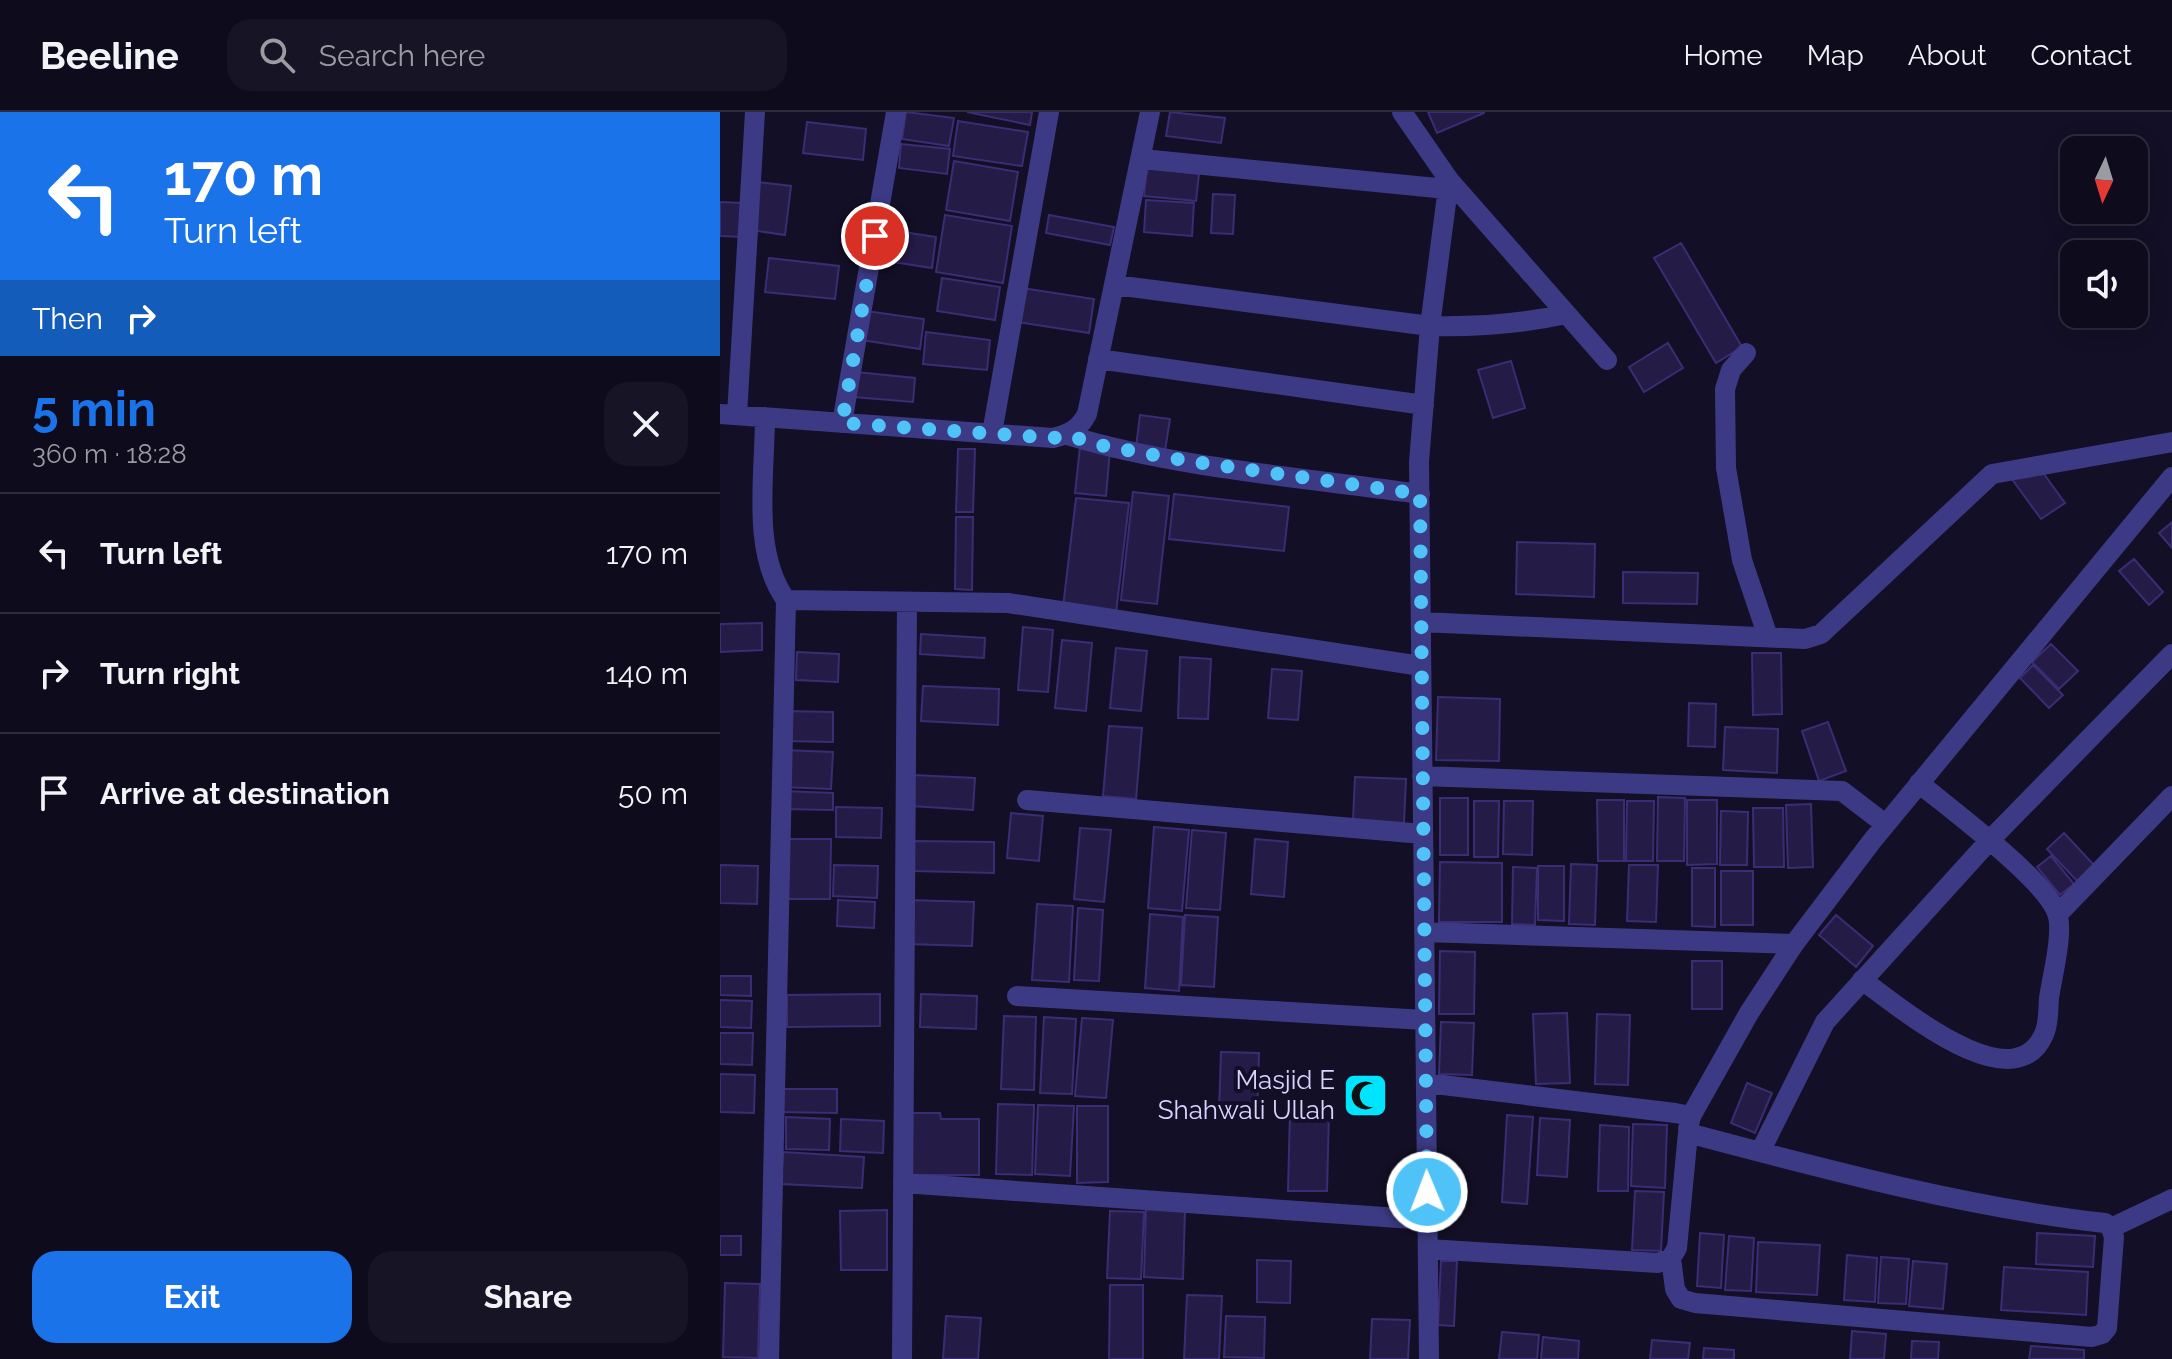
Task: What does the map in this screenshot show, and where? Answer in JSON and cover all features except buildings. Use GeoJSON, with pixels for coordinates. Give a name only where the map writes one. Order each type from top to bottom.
{"type":"FeatureCollection","features":[{"type":"Feature","properties":{"kind":"street"},"geometry":{"type":"LineString","coordinates":[[755,112],[729,415],[1053,438],[1067,435],[1080,426],[1087,414],[1150,112]]}},
{"type":"Feature","properties":{"kind":"street"},"geometry":{"type":"LineString","coordinates":[[842,423],[896,112]]}},
{"type":"Feature","properties":{"kind":"street"},"geometry":{"type":"LineString","coordinates":[[992,433],[1049,112]]}},
{"type":"Feature","properties":{"kind":"street"},"geometry":{"type":"LineString","coordinates":[[1402,112],[1448,184],[1607,360]]}},
{"type":"Feature","properties":{"kind":"street"},"geometry":{"type":"LineString","coordinates":[[1142,159],[1448,184]]}},
{"type":"Feature","properties":{"kind":"street"},"geometry":{"type":"LineString","coordinates":[[1429,1359],[1420,494],[1430,326],[1448,184]]}},
{"type":"Feature","properties":{"kind":"street"},"geometry":{"type":"LineString","coordinates":[[1115,285],[1430,326],[1465,327],[1536,321],[1566,314]]}},
{"type":"Feature","properties":{"kind":"street"},"geometry":{"type":"LineString","coordinates":[[1746,353],[1731,370],[1725,389],[1726,468],[1742,560],[1768,637]]}},
{"type":"Feature","properties":{"kind":"street"},"geometry":{"type":"LineString","coordinates":[[1098,359],[1424,405]]}},
{"type":"Feature","properties":{"kind":"street"},"geometry":{"type":"LineString","coordinates":[[765,417],[764,549],[769,570],[786,600],[769,1359]]}},
{"type":"Feature","properties":{"kind":"street"},"geometry":{"type":"LineString","coordinates":[[1067,435],[1099,445],[1188,461],[1420,494]]}},
{"type":"Feature","properties":{"kind":"street"},"geometry":{"type":"LineString","coordinates":[[1421,622],[1805,639],[1821,634],[1992,474],[2172,442]]}},
{"type":"Feature","properties":{"kind":"street"},"geometry":{"type":"LineString","coordinates":[[1428,1249],[1658,1263],[1671,1258],[1677,1248],[1689,1124],[1749,1013],[1794,944],[1885,824],[2172,477]]}},
{"type":"Feature","properties":{"kind":"street"},"geometry":{"type":"LineString","coordinates":[[786,600],[1008,603],[1421,666]]}},
{"type":"Feature","properties":{"kind":"street"},"geometry":{"type":"LineString","coordinates":[[902,1359],[907,602]]}},
{"type":"Feature","properties":{"kind":"street"},"geometry":{"type":"LineString","coordinates":[[1760,1152],[1825,1022],[1990,840],[2172,654]]}},
{"type":"Feature","properties":{"kind":"street"},"geometry":{"type":"LineString","coordinates":[[1422,776],[1842,791],[1885,824]]}},
{"type":"Feature","properties":{"kind":"street"},"geometry":{"type":"LineString","coordinates":[[1862,980],[1948,1040],[1981,1056],[2011,1059],[2027,1054],[2044,1035],[2058,937],[2058,914],[2044,893],[1990,840],[1919,783]]}},
{"type":"Feature","properties":{"kind":"street"},"geometry":{"type":"LineString","coordinates":[[2058,914],[2172,796]]}},
{"type":"Feature","properties":{"kind":"street"},"geometry":{"type":"LineString","coordinates":[[1027,800],[1423,834]]}},
{"type":"Feature","properties":{"kind":"street"},"geometry":{"type":"LineString","coordinates":[[1424,932],[1794,944]]}},
{"type":"Feature","properties":{"kind":"street"},"geometry":{"type":"LineString","coordinates":[[1017,996],[1425,1020]]}},
{"type":"Feature","properties":{"kind":"street"},"geometry":{"type":"LineString","coordinates":[[1426,1083],[1689,1124],[1760,1152],[1811,1166],[2058,1218],[2105,1223],[2114,1237],[2107,1328],[2102,1334],[2092,1337],[1695,1303],[1681,1299],[1675,1289],[1671,1258]]}},
{"type":"Feature","properties":{"kind":"street"},"geometry":{"type":"LineString","coordinates":[[903,1183],[1427,1220]]}},
{"type":"Feature","properties":{"kind":"street"},"geometry":{"type":"LineString","coordinates":[[2111,1228],[2172,1199]]}},
{"type":"Feature","properties":{"kind":"place","name":"Masjid E Shahwali Ullah"},"geometry":{"type":"Point","coordinates":[1366,1095]}},
{"type":"Feature","properties":{"kind":"route"},"geometry":{"type":"LineString","coordinates":[[875,236],[842,423],[1053,438],[1067,435],[1099,445],[1188,461],[1420,494],[1427,1192]]}}]}
